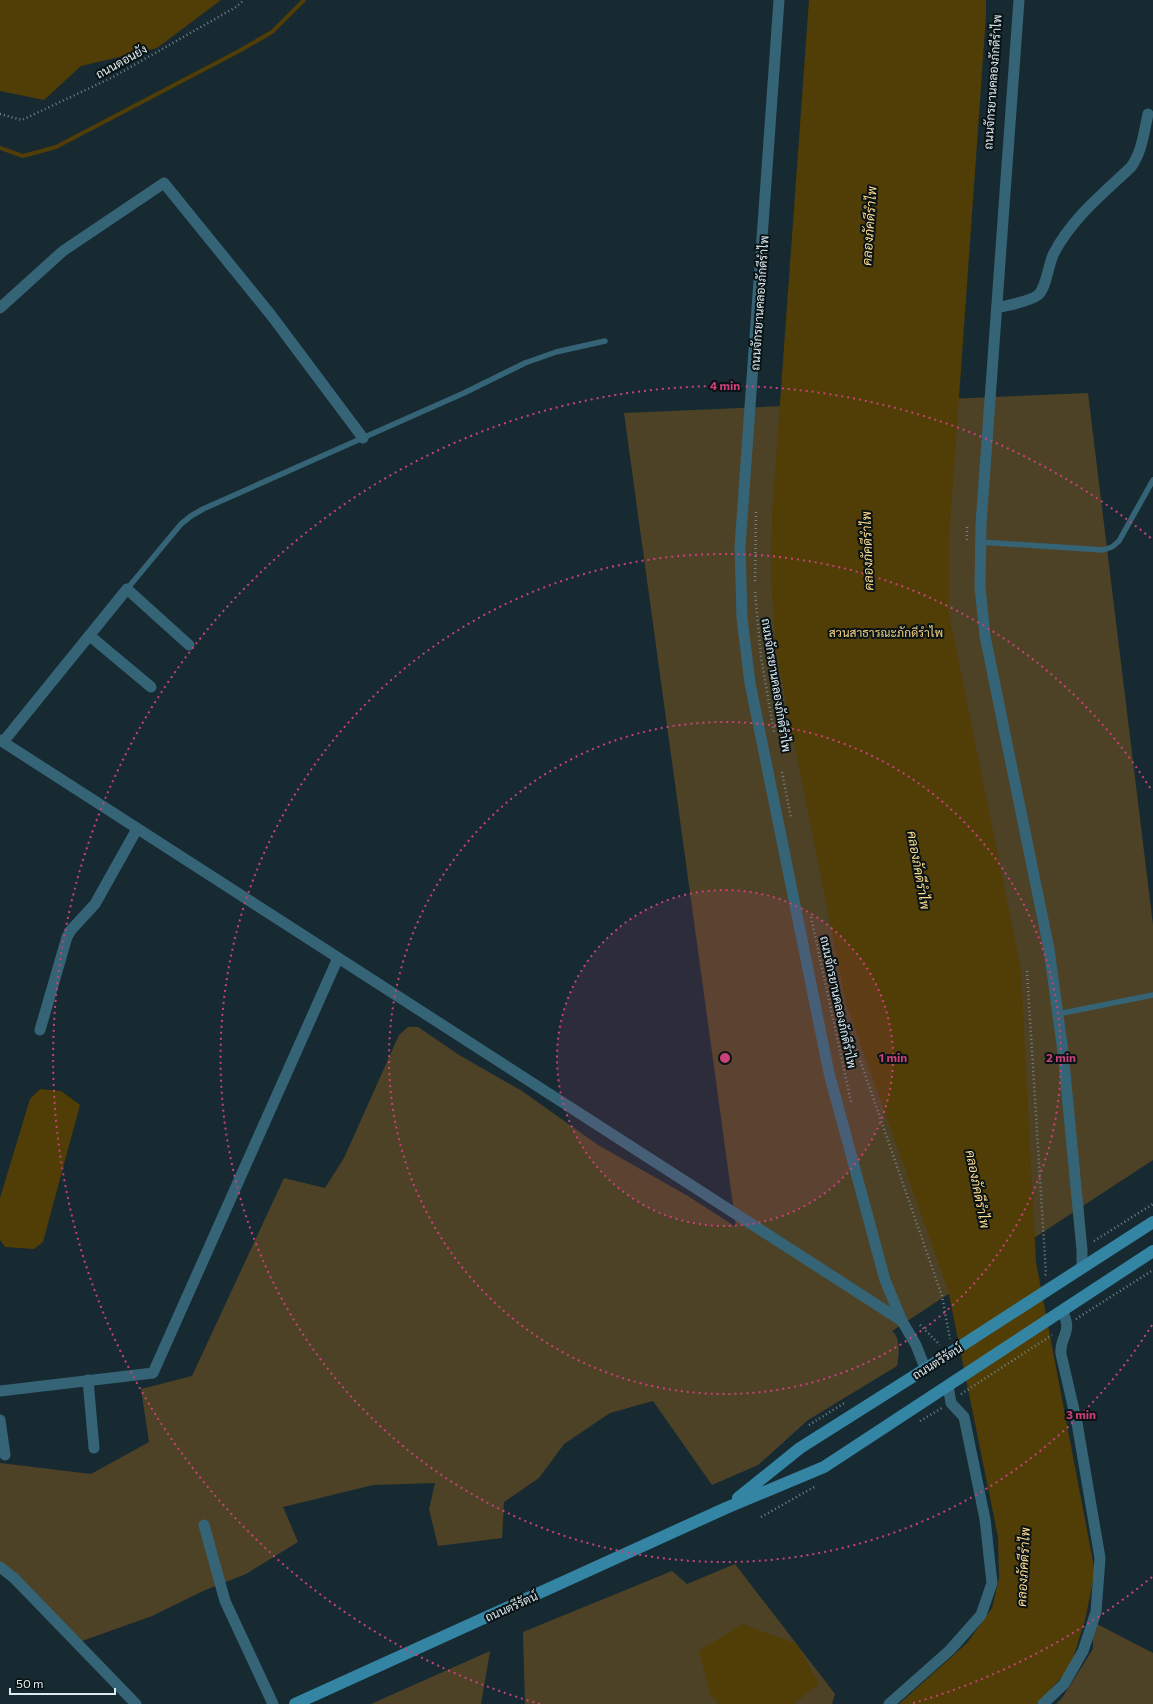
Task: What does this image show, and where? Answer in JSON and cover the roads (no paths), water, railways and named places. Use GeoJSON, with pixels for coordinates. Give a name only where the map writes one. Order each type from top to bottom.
{"type":"FeatureCollection","features":[{"type":"Feature","properties":{"kind":"main road","name":"ถนนตรีรัตน์"},"geometry":{"type":"LineString","coordinates":[[726,1508],[800,1448],[925,1368],[942,1351],[1082,1268],[1153,1222]]}},
{"type":"Feature","properties":{"kind":"main road","name":"ถนนตรีรัตน์"},"geometry":{"type":"LineString","coordinates":[[295,1704],[726,1508],[824,1466],[1153,1251]]}},
{"type":"Feature","properties":{"kind":"street"},"geometry":{"type":"LineString","coordinates":[[778,0],[740,547],[742,618],[750,683],[829,1074],[885,1280],[902,1322],[916,1345],[925,1368]]}},
{"type":"Feature","properties":{"kind":"street"},"geometry":{"type":"LineString","coordinates":[[1019,0],[980,542],[980,587],[985,636],[1049,949],[1058,1014],[1082,1242],[1082,1268]]}},
{"type":"Feature","properties":{"kind":"street"},"geometry":{"type":"LineString","coordinates":[[997,308],[1032,298],[1040,292],[1053,255],[1077,219],[1136,161],[1148,114]]}},
{"type":"Feature","properties":{"kind":"street"},"geometry":{"type":"LineString","coordinates":[[0,308],[63,251],[164,183],[271,316],[363,438]]}},
{"type":"Feature","properties":{"kind":"street"},"geometry":{"type":"LineString","coordinates":[[189,645],[127,588],[90,636],[1,741],[902,1322]]}},
{"type":"Feature","properties":{"kind":"street"},"geometry":{"type":"LineString","coordinates":[[90,636],[151,687]]}},
{"type":"Feature","properties":{"kind":"street"},"geometry":{"type":"LineString","coordinates":[[40,1030],[70,930],[95,904],[137,829]]}},
{"type":"Feature","properties":{"kind":"street"},"geometry":{"type":"LineString","coordinates":[[0,1391],[152,1373],[338,958]]}},
{"type":"Feature","properties":{"kind":"street"},"geometry":{"type":"LineString","coordinates":[[1042,1704],[1064,1684],[1083,1651],[1096,1612],[1100,1558],[1077,1423],[1061,1354],[1060,1347],[1065,1339],[1067,1321],[1062,1311]]}},
{"type":"Feature","properties":{"kind":"street"},"geometry":{"type":"LineString","coordinates":[[88,1380],[94,1448]]}},
{"type":"Feature","properties":{"kind":"street"},"geometry":{"type":"LineString","coordinates":[[889,1704],[950,1650],[981,1616],[992,1583],[985,1519],[964,1417],[951,1403],[948,1386]]}},
{"type":"Feature","properties":{"kind":"street"},"geometry":{"type":"LineString","coordinates":[[0,1420],[5,1455]]}},
{"type":"Feature","properties":{"kind":"street"},"geometry":{"type":"LineString","coordinates":[[204,1525],[225,1601],[273,1704]]}},
{"type":"Feature","properties":{"kind":"street"},"geometry":{"type":"LineString","coordinates":[[0,1567],[14,1578],[136,1704]]}},
{"type":"Feature","properties":{"kind":"lane"},"geometry":{"type":"LineString","coordinates":[[127,588],[177,528],[191,516],[203,509],[464,393],[525,363],[556,352],[605,341]]}},
{"type":"Feature","properties":{"kind":"lane"},"geometry":{"type":"LineString","coordinates":[[980,542],[1103,550],[1112,547],[1119,541],[1127,529],[1153,480]]}},
{"type":"Feature","properties":{"kind":"lane"},"geometry":{"type":"LineString","coordinates":[[1058,1014],[1153,995]]}},
{"type":"Feature","properties":{"kind":"water"},"geometry":{"type":"Polygon","coordinates":[[[0,0],[221,0],[157,48],[81,66],[44,100],[0,91],[0,0]]]}},
{"type":"Feature","properties":{"kind":"water","name":"คลองภัคดีรำไพ"},"geometry":{"type":"Polygon","coordinates":[[[809,0],[986,0],[949,539],[949,614],[1021,970],[1036,1262],[1095,1572],[1085,1620],[1070,1668],[1037,1704],[899,1704],[967,1643],[992,1608],[999,1578],[998,1537],[948,1290],[846,1003],[776,651],[771,578],[772,514],[809,0]]]}},
{"type":"Feature","properties":{"kind":"water"},"geometry":{"type":"Polygon","coordinates":[[[40,1089],[61,1091],[80,1105],[43,1242],[34,1249],[5,1247],[0,1240],[0,1198],[30,1099],[40,1089]]]}},
{"type":"Feature","properties":{"kind":"water"},"geometry":{"type":"Polygon","coordinates":[[[742,1624],[797,1644],[819,1684],[793,1704],[719,1704],[711,1696],[699,1651],[742,1624]]]}},
{"type":"Feature","properties":{"kind":"waterway"},"geometry":{"type":"LineString","coordinates":[[0,148],[23,156],[56,147],[239,51],[272,32],[304,0]]}},
{"type":"Feature","properties":{"kind":"park label","name":"สวนสาธารณะภักดีรำไพ"},"geometry":{"type":"Point","coordinates":[886,632]}}]}
